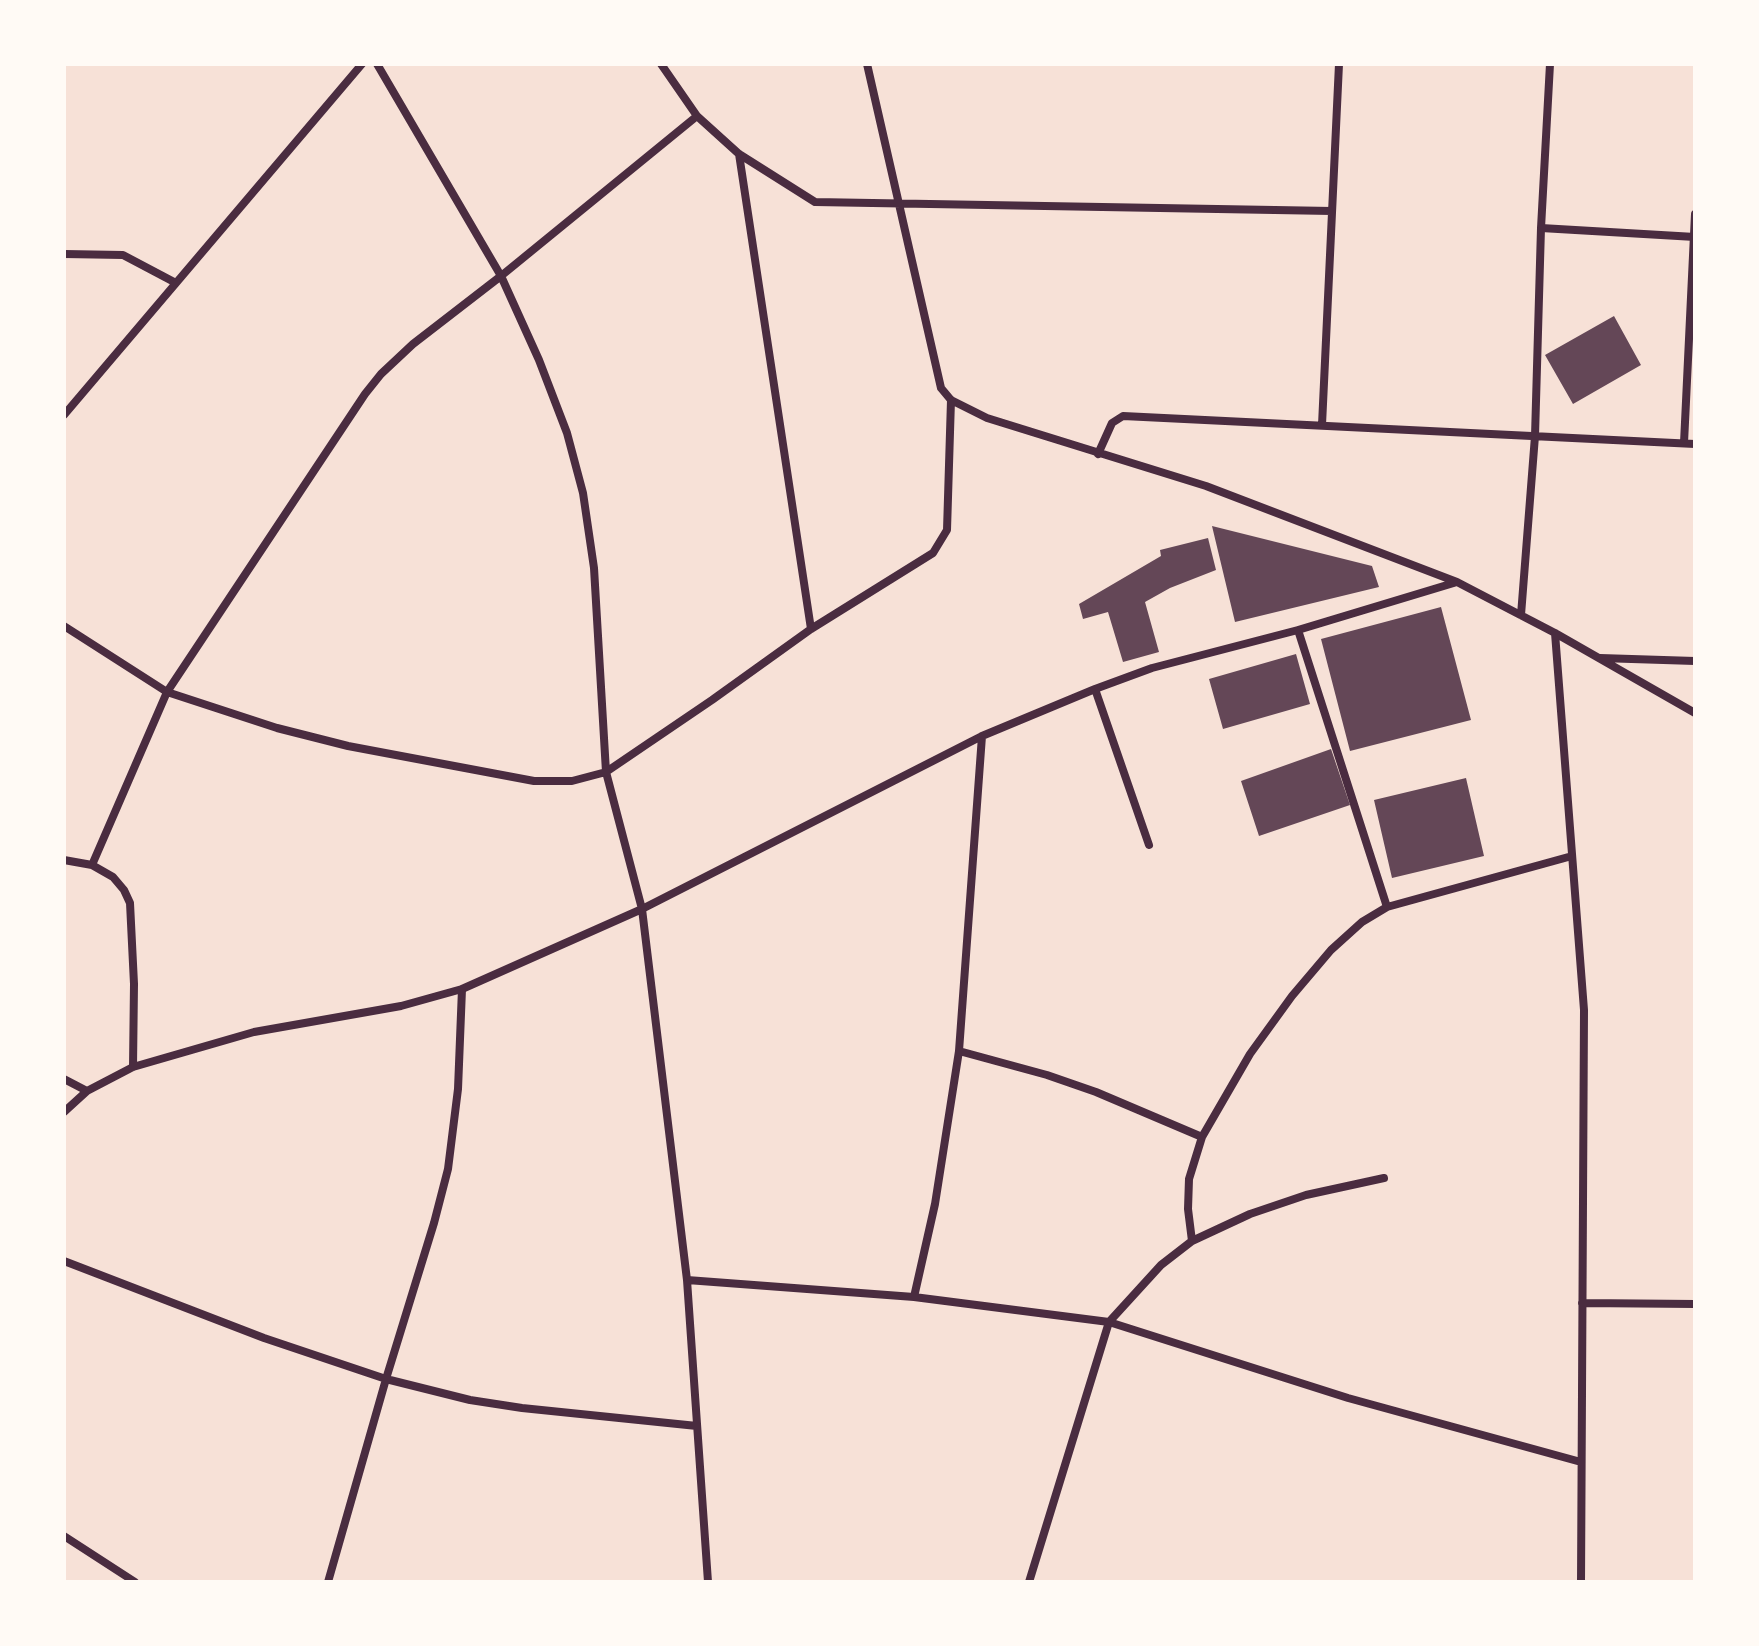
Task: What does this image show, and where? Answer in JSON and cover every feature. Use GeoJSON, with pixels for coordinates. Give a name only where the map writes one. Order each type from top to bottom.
{"type":"FeatureCollection","features":[{"type":"Feature","properties":{"kind":"street"},"geometry":{"type":"LineString","coordinates":[[64,415],[362,64]]}},
{"type":"Feature","properties":{"kind":"street"},"geometry":{"type":"LineString","coordinates":[[377,64],[501,276],[539,360],[567,433],[583,493],[594,568],[606,772],[642,909],[687,1280],[708,1582]]}},
{"type":"Feature","properties":{"kind":"street"},"geometry":{"type":"LineString","coordinates":[[661,64],[697,116],[739,154],[815,202],[1332,211]]}},
{"type":"Feature","properties":{"kind":"street"},"geometry":{"type":"LineString","coordinates":[[867,64],[941,388],[951,400],[987,418],[1206,486],[1457,582],[1555,633],[1695,713]]}},
{"type":"Feature","properties":{"kind":"street"},"geometry":{"type":"LineString","coordinates":[[1322,425],[1339,64]]}},
{"type":"Feature","properties":{"kind":"street"},"geometry":{"type":"LineString","coordinates":[[1521,615],[1535,436],[1550,64]]}},
{"type":"Feature","properties":{"kind":"street"},"geometry":{"type":"LineString","coordinates":[[92,865],[167,692],[381,374],[413,344],[697,116]]}},
{"type":"Feature","properties":{"kind":"street"},"geometry":{"type":"LineString","coordinates":[[739,154],[811,629]]}},
{"type":"Feature","properties":{"kind":"street"},"geometry":{"type":"LineString","coordinates":[[1684,443],[1695,214]]}},
{"type":"Feature","properties":{"kind":"street"},"geometry":{"type":"LineString","coordinates":[[1541,228],[1694,236]]}},
{"type":"Feature","properties":{"kind":"street"},"geometry":{"type":"LineString","coordinates":[[64,254],[123,255],[176,283]]}},
{"type":"Feature","properties":{"kind":"street"},"geometry":{"type":"LineString","coordinates":[[64,626],[167,692],[277,728],[534,781],[572,781],[606,772],[811,629],[933,553],[947,530],[951,400]]}},
{"type":"Feature","properties":{"kind":"street"},"geometry":{"type":"LineString","coordinates":[[1098,454],[1112,423],[1123,416],[1695,444]]}},
{"type":"Feature","properties":{"kind":"street"},"geometry":{"type":"LineString","coordinates":[[64,1112],[87,1091],[133,1067],[254,1032],[401,1006],[462,989],[642,909],[982,736],[1095,689],[1152,668],[1298,630],[1457,582]]}},
{"type":"Feature","properties":{"kind":"street"},"geometry":{"type":"LineString","coordinates":[[1298,630],[1387,907]]}},
{"type":"Feature","properties":{"kind":"street"},"geometry":{"type":"LineString","coordinates":[[1555,633],[1584,1010],[1581,1582]]}},
{"type":"Feature","properties":{"kind":"street"},"geometry":{"type":"LineString","coordinates":[[1597,658],[1695,661]]}},
{"type":"Feature","properties":{"kind":"street"},"geometry":{"type":"LineString","coordinates":[[1095,689],[1149,845]]}},
{"type":"Feature","properties":{"kind":"street"},"geometry":{"type":"LineString","coordinates":[[914,1297],[935,1204],[959,1051],[982,736]]}},
{"type":"Feature","properties":{"kind":"street"},"geometry":{"type":"LineString","coordinates":[[1192,1241],[1188,1209],[1189,1179],[1202,1137],[1250,1054],[1292,996],[1331,950],[1362,922],[1387,907],[1572,856]]}},
{"type":"Feature","properties":{"kind":"street"},"geometry":{"type":"LineString","coordinates":[[64,860],[92,865],[113,877],[130,903],[134,984],[133,1067]]}},
{"type":"Feature","properties":{"kind":"street"},"geometry":{"type":"LineString","coordinates":[[328,1582],[448,1169],[458,1089],[462,989]]}},
{"type":"Feature","properties":{"kind":"street"},"geometry":{"type":"LineString","coordinates":[[959,1051],[1096,1092],[1202,1137]]}},
{"type":"Feature","properties":{"kind":"street"},"geometry":{"type":"LineString","coordinates":[[64,1079],[87,1091]]}},
{"type":"Feature","properties":{"kind":"street"},"geometry":{"type":"LineString","coordinates":[[1029,1582],[1109,1322],[1161,1265],[1192,1241],[1250,1214],[1306,1195],[1384,1178]]}},
{"type":"Feature","properties":{"kind":"street"},"geometry":{"type":"LineString","coordinates":[[64,1261],[264,1338],[386,1379],[470,1400],[522,1408],[697,1426]]}},
{"type":"Feature","properties":{"kind":"street"},"geometry":{"type":"LineString","coordinates":[[687,1280],[914,1297],[1109,1322],[1348,1398],[1581,1462]]}},
{"type":"Feature","properties":{"kind":"street"},"geometry":{"type":"LineString","coordinates":[[1582,1303],[1695,1304]]}},
{"type":"Feature","properties":{"kind":"street"},"geometry":{"type":"LineString","coordinates":[[64,1536],[135,1582]]}},
{"type":"Feature","properties":{"kind":"building"},"geometry":{"type":"Polygon","coordinates":[[[1614,316],[1641,365],[1573,404],[1545,355],[1614,316]]]}},
{"type":"Feature","properties":{"kind":"building"},"geometry":{"type":"Polygon","coordinates":[[[1212,526],[1372,566],[1379,587],[1235,622],[1212,526]]]}},
{"type":"Feature","properties":{"kind":"building"},"geometry":{"type":"Polygon","coordinates":[[[1208,538],[1216,570],[1170,588],[1145,602],[1159,652],[1123,662],[1108,612],[1083,619],[1079,604],[1161,556],[1160,550],[1208,538]]]}},
{"type":"Feature","properties":{"kind":"building"},"geometry":{"type":"Polygon","coordinates":[[[1441,607],[1471,720],[1350,751],[1321,639],[1441,607]]]}},
{"type":"Feature","properties":{"kind":"building"},"geometry":{"type":"Polygon","coordinates":[[[1296,654],[1310,704],[1223,729],[1209,679],[1296,654]]]}},
{"type":"Feature","properties":{"kind":"building"},"geometry":{"type":"Polygon","coordinates":[[[1331,749],[1350,805],[1259,836],[1241,781],[1331,749]]]}},
{"type":"Feature","properties":{"kind":"building"},"geometry":{"type":"Polygon","coordinates":[[[1466,778],[1484,856],[1392,878],[1374,800],[1466,778]]]}}]}
